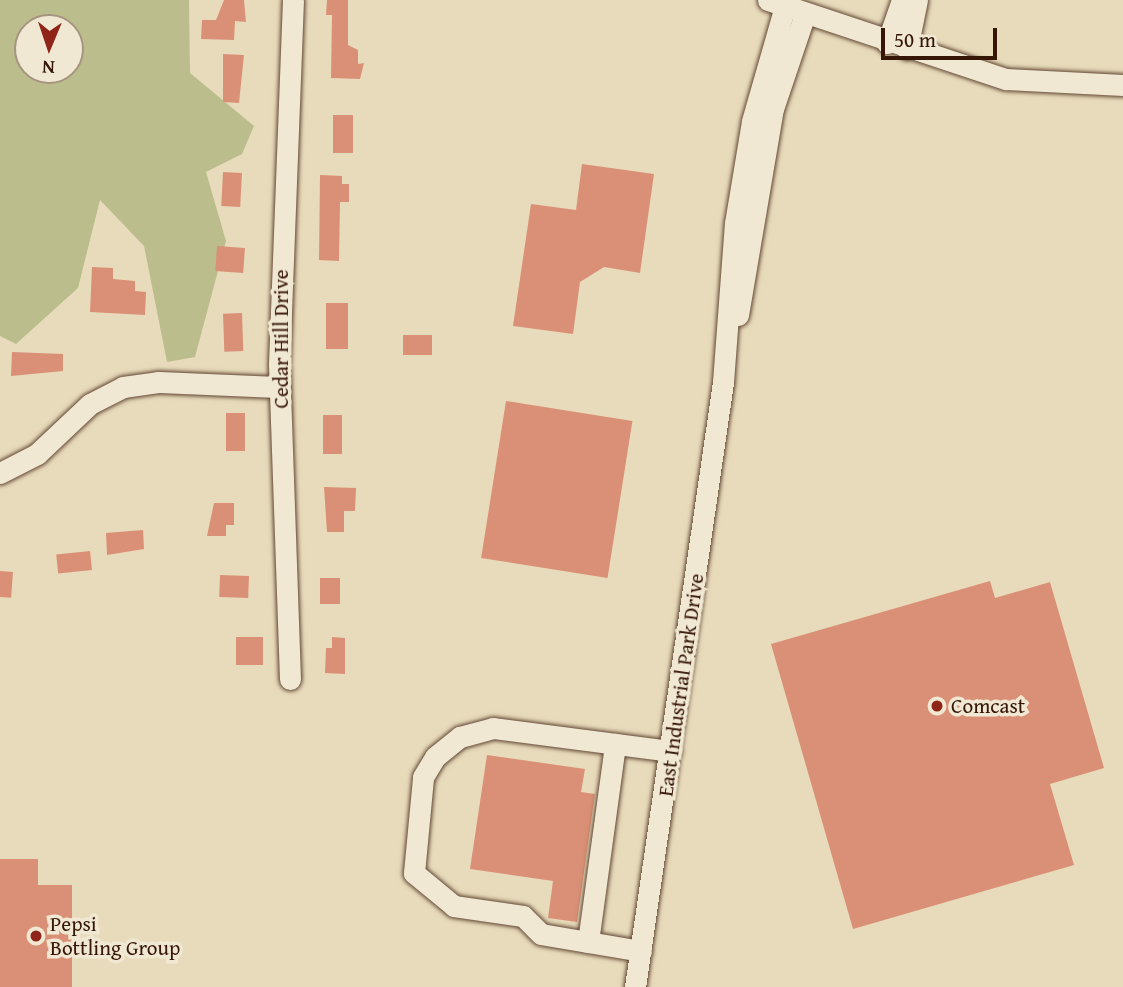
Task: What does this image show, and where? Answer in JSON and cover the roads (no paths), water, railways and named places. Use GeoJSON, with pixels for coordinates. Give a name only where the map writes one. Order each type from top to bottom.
{"type":"FeatureCollection","features":[{"type":"Feature","properties":{"kind":"street","name":"Cedar Hill Drive"},"geometry":{"type":"LineString","coordinates":[[290,679],[279,387],[293,0]]}},
{"type":"Feature","properties":{"kind":"street"},"geometry":{"type":"LineString","coordinates":[[897,46],[902,0]]}},
{"type":"Feature","properties":{"kind":"street"},"geometry":{"type":"LineString","coordinates":[[897,46],[917,0]]}},
{"type":"Feature","properties":{"kind":"street"},"geometry":{"type":"LineString","coordinates":[[786,7],[897,46],[1006,79],[1123,85]]}},
{"type":"Feature","properties":{"kind":"street","name":"East Industrial Park Drive"},"geometry":{"type":"LineString","coordinates":[[635,987],[723,382],[743,173],[786,7]]}},
{"type":"Feature","properties":{"kind":"street"},"geometry":{"type":"LineString","coordinates":[[0,473],[37,454],[90,404],[123,387],[158,382],[279,387]]}},
{"type":"Feature","properties":{"kind":"street"},"geometry":{"type":"LineString","coordinates":[[640,951],[541,934],[523,916],[454,906],[414,873],[423,777],[435,757],[460,737],[494,728],[671,751]]}},
{"type":"Feature","properties":{"kind":"street"},"geometry":{"type":"LineString","coordinates":[[589,942],[615,744]]}},
{"type":"Feature","properties":{"kind":"place","name":"Comcast"},"geometry":{"type":"Point","coordinates":[937,706]}},
{"type":"Feature","properties":{"kind":"place","name":"Pepsi Bottling Group"},"geometry":{"type":"Point","coordinates":[36,936]}}]}
